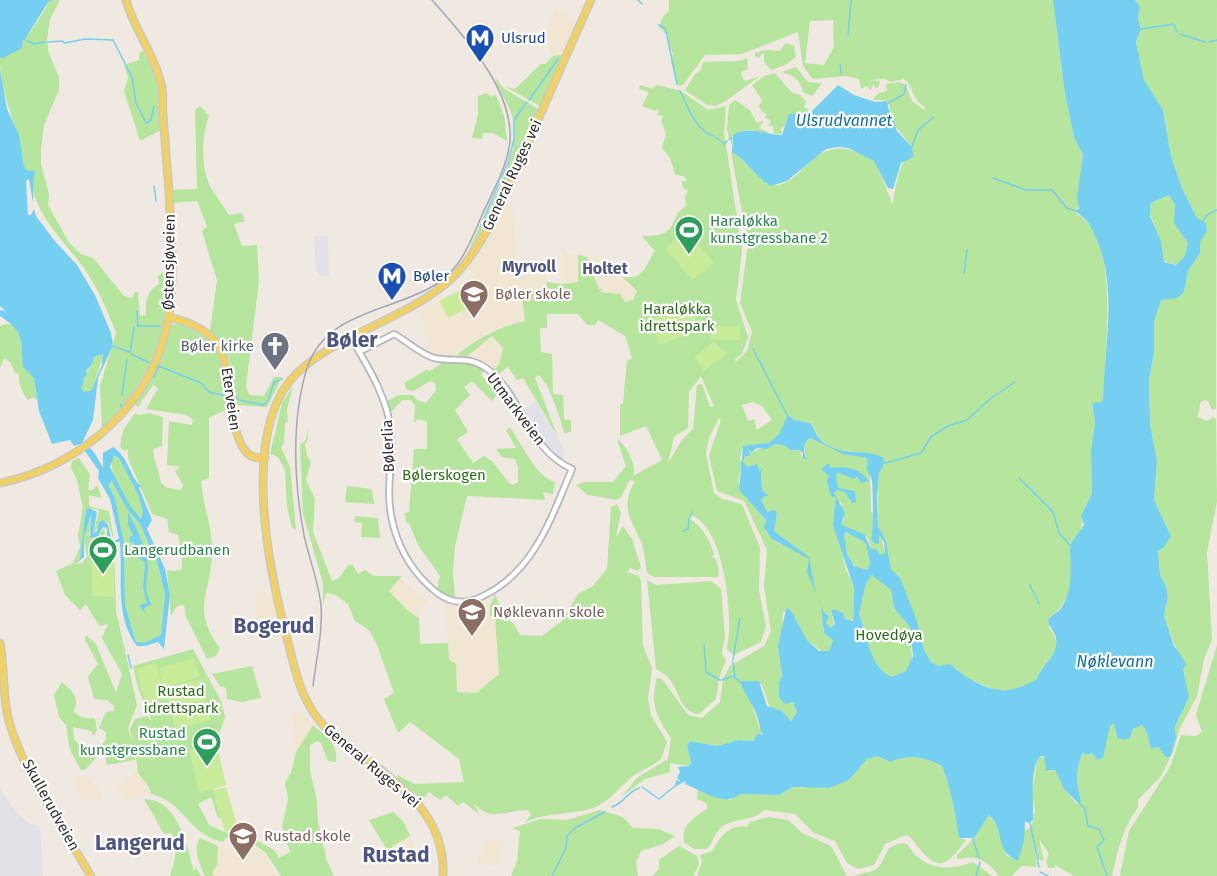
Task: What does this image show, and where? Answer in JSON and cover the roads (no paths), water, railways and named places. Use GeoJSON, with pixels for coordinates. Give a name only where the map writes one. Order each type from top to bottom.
{"type":"FeatureCollection","features":[{"type":"Feature","properties":{"kind":"main road","name":"Østensjøveien"},"geometry":{"type":"LineString","coordinates":[[0,483],[27,477],[98,437],[128,407],[154,364],[168,318],[171,246],[162,90],[126,0]]}},
{"type":"Feature","properties":{"kind":"main road","name":"General Ruges vei"},"geometry":{"type":"LineString","coordinates":[[443,876],[439,841],[423,809],[405,790],[326,728],[302,694],[269,566],[263,513],[266,457],[271,422],[286,386],[303,368],[350,336],[440,288],[457,273],[473,252],[500,206],[591,0]]}},
{"type":"Feature","properties":{"kind":"main road","name":"Eterveien"},"geometry":{"type":"LineString","coordinates":[[168,318],[201,329],[218,345],[227,365],[237,441],[244,450],[252,455],[266,457]]}},
{"type":"Feature","properties":{"kind":"main road","name":"Skullerudveien"},"geometry":{"type":"LineString","coordinates":[[0,643],[6,706],[13,732],[47,801],[91,876]]}},
{"type":"Feature","properties":{"kind":"street","name":"Utmarkveien"},"geometry":{"type":"LineString","coordinates":[[359,352],[396,334],[431,357],[461,358],[489,370],[502,384],[541,444],[572,469]]}},
{"type":"Feature","properties":{"kind":"street","name":"Bølerlia"},"geometry":{"type":"LineString","coordinates":[[350,336],[381,397],[388,419],[391,443],[389,502],[398,542],[417,573],[445,598],[460,602],[474,600],[494,591],[518,571],[539,543],[572,469]]}},
{"type":"Feature","properties":{"kind":"water"},"geometry":{"type":"Polygon","coordinates":[[[0,0],[55,0],[49,1],[25,39],[28,41],[23,40],[22,48],[3,58],[0,58],[0,0]]]}},
{"type":"Feature","properties":{"kind":"water","name":"Nøklevann"},"geometry":{"type":"Polygon","coordinates":[[[1053,0],[1135,0],[1140,7],[1138,19],[1141,29],[1136,42],[1144,80],[1163,110],[1171,156],[1182,188],[1197,218],[1206,223],[1207,232],[1200,242],[1200,253],[1188,271],[1184,292],[1177,298],[1161,300],[1154,322],[1154,353],[1149,380],[1150,424],[1157,461],[1154,500],[1171,536],[1164,547],[1158,551],[1160,575],[1166,586],[1168,597],[1164,615],[1174,646],[1186,663],[1183,669],[1189,697],[1175,727],[1176,738],[1170,757],[1166,757],[1158,747],[1151,749],[1147,733],[1142,725],[1133,729],[1130,738],[1124,740],[1117,738],[1114,723],[1110,726],[1103,758],[1097,760],[1092,753],[1085,755],[1083,752],[1077,782],[1081,801],[1079,804],[1064,789],[1055,770],[1046,771],[1044,756],[1041,756],[1037,761],[1033,777],[1033,820],[1029,823],[1025,821],[1024,841],[1018,861],[1005,851],[997,827],[989,815],[974,838],[959,838],[950,792],[942,766],[929,760],[910,757],[890,762],[878,756],[867,759],[849,780],[829,788],[793,787],[779,795],[740,794],[734,798],[720,799],[685,784],[685,781],[675,787],[676,780],[681,782],[677,778],[680,772],[678,767],[689,766],[691,763],[687,745],[690,741],[717,746],[738,740],[754,741],[757,734],[763,735],[740,681],[759,681],[767,706],[782,711],[791,721],[797,712],[793,702],[785,704],[779,697],[779,682],[782,676],[778,646],[786,609],[790,609],[807,640],[819,651],[829,651],[833,640],[824,633],[821,607],[829,616],[826,623],[831,628],[835,624],[831,611],[834,609],[843,613],[845,619],[853,621],[854,588],[833,525],[836,498],[831,496],[827,481],[829,476],[822,470],[823,467],[830,463],[830,468],[852,469],[861,473],[869,481],[861,483],[857,476],[854,479],[839,473],[836,475],[838,488],[855,491],[856,502],[852,503],[845,492],[837,490],[834,493],[845,513],[841,525],[864,534],[871,549],[876,549],[880,555],[885,553],[884,542],[879,535],[879,543],[875,544],[871,539],[872,481],[866,468],[867,458],[843,454],[810,438],[804,448],[807,460],[803,458],[803,453],[799,450],[790,450],[784,445],[774,444],[767,449],[757,448],[752,452],[748,449],[751,456],[745,456],[743,462],[748,467],[757,464],[760,471],[764,467],[761,472],[762,490],[769,496],[761,500],[767,512],[775,510],[777,513],[774,531],[809,557],[817,596],[807,572],[809,559],[772,539],[764,528],[766,520],[739,490],[743,446],[769,443],[779,434],[788,415],[795,420],[810,423],[820,439],[836,449],[869,453],[884,458],[883,467],[879,472],[878,526],[886,542],[891,569],[900,578],[917,621],[924,650],[931,662],[938,666],[949,664],[978,683],[1003,690],[1019,687],[1037,679],[1055,650],[1056,638],[1048,620],[1066,600],[1070,577],[1070,545],[1084,525],[1081,516],[1092,493],[1091,451],[1095,422],[1092,403],[1103,402],[1108,311],[1108,288],[1099,244],[1088,222],[1076,211],[1079,209],[1077,198],[1083,155],[1074,137],[1065,94],[1053,0]],[[1169,195],[1151,203],[1150,216],[1161,241],[1164,262],[1176,265],[1185,256],[1188,243],[1174,223],[1175,205],[1169,195]],[[846,532],[844,534],[847,554],[854,566],[867,570],[870,564],[866,543],[846,532]],[[872,575],[866,583],[859,614],[870,650],[878,666],[892,677],[906,671],[913,656],[910,627],[894,608],[891,590],[872,575]]]}},
{"type":"Feature","properties":{"kind":"water"},"geometry":{"type":"Polygon","coordinates":[[[0,69],[7,109],[19,135],[24,166],[26,170],[36,171],[33,203],[29,179],[26,181],[28,215],[31,215],[34,209],[36,216],[54,240],[77,265],[95,295],[111,333],[113,345],[98,378],[93,420],[83,441],[94,452],[103,468],[103,453],[113,447],[119,451],[141,486],[139,488],[152,520],[147,529],[165,569],[170,595],[164,649],[158,642],[137,646],[130,634],[122,609],[120,542],[107,542],[107,528],[103,527],[97,537],[90,537],[91,514],[84,537],[84,557],[74,565],[80,559],[86,510],[89,508],[97,512],[93,534],[97,531],[99,522],[104,520],[108,525],[111,539],[114,541],[119,538],[110,499],[98,478],[99,471],[80,444],[74,446],[70,440],[52,444],[39,411],[34,378],[23,367],[20,337],[14,327],[0,316],[0,310],[6,311],[0,306],[0,69]],[[103,354],[94,357],[93,363],[86,371],[87,375],[83,378],[81,388],[84,392],[91,391],[102,365],[103,354]],[[114,456],[110,467],[130,506],[141,519],[139,497],[119,458],[114,456]],[[111,480],[109,486],[115,498],[124,543],[125,605],[136,642],[144,643],[161,635],[165,594],[158,565],[140,524],[127,509],[111,480]]]}},
{"type":"Feature","properties":{"kind":"water","name":"Ulsrudvannet"},"geometry":{"type":"Polygon","coordinates":[[[838,85],[854,95],[875,102],[886,101],[897,131],[912,147],[913,157],[901,163],[893,189],[888,188],[874,161],[848,148],[826,149],[787,181],[771,186],[732,152],[733,135],[751,131],[782,135],[789,114],[811,112],[838,85]]]}},
{"type":"Feature","properties":{"kind":"water"},"geometry":{"type":"Polygon","coordinates":[[[128,512],[141,540],[148,563],[146,583],[152,604],[144,608],[145,613],[139,605],[147,603],[143,588],[145,562],[137,557],[133,541],[130,543],[129,538],[133,535],[128,524],[128,512]]]}},
{"type":"Feature","properties":{"kind":"waterway"},"geometry":{"type":"LineString","coordinates":[[638,0],[642,4]]}},
{"type":"Feature","properties":{"kind":"waterway"},"geometry":{"type":"LineString","coordinates":[[848,35],[851,0]]}},
{"type":"Feature","properties":{"kind":"waterway"},"geometry":{"type":"LineString","coordinates":[[1141,29],[1174,24],[1177,32]]}},
{"type":"Feature","properties":{"kind":"waterway"},"geometry":{"type":"LineString","coordinates":[[659,25],[666,29]]}},
{"type":"Feature","properties":{"kind":"waterway"},"geometry":{"type":"LineString","coordinates":[[666,31],[677,84]]}},
{"type":"Feature","properties":{"kind":"waterway"},"geometry":{"type":"LineString","coordinates":[[1180,34],[1205,42]]}},
{"type":"Feature","properties":{"kind":"waterway"},"geometry":{"type":"LineString","coordinates":[[47,42],[63,41],[64,43],[86,39],[113,40],[132,77],[136,103],[146,123],[151,120],[154,106]]}},
{"type":"Feature","properties":{"kind":"waterway"},"geometry":{"type":"LineString","coordinates":[[1209,42],[1217,40]]}},
{"type":"Feature","properties":{"kind":"waterway"},"geometry":{"type":"LineString","coordinates":[[28,41],[34,44],[45,42]]}},
{"type":"Feature","properties":{"kind":"waterway"},"geometry":{"type":"LineString","coordinates":[[529,100],[558,59]]}},
{"type":"Feature","properties":{"kind":"waterway"},"geometry":{"type":"LineString","coordinates":[[840,64],[841,74]]}},
{"type":"Feature","properties":{"kind":"waterway"},"geometry":{"type":"LineString","coordinates":[[887,104],[904,94],[906,85]]}},
{"type":"Feature","properties":{"kind":"waterway"},"geometry":{"type":"LineString","coordinates":[[680,91],[697,123],[713,136]]}},
{"type":"Feature","properties":{"kind":"waterway"},"geometry":{"type":"LineString","coordinates":[[480,227],[508,163],[514,139],[514,120],[527,102]]}},
{"type":"Feature","properties":{"kind":"waterway"},"geometry":{"type":"LineString","coordinates":[[912,147],[918,130],[934,117]]}},
{"type":"Feature","properties":{"kind":"waterway"},"geometry":{"type":"LineString","coordinates":[[716,138],[725,144],[727,141]]}},
{"type":"Feature","properties":{"kind":"waterway"},"geometry":{"type":"LineString","coordinates":[[993,178],[1026,190],[1052,190],[1067,208],[1076,211]]}},
{"type":"Feature","properties":{"kind":"waterway"},"geometry":{"type":"LineString","coordinates":[[154,186],[156,201]]}},
{"type":"Feature","properties":{"kind":"waterway"},"geometry":{"type":"LineString","coordinates":[[1203,221],[1207,215],[1217,210]]}},
{"type":"Feature","properties":{"kind":"waterway"},"geometry":{"type":"LineString","coordinates":[[964,273],[967,250]]}},
{"type":"Feature","properties":{"kind":"waterway"},"geometry":{"type":"LineString","coordinates":[[137,311],[138,325]]}},
{"type":"Feature","properties":{"kind":"waterway"},"geometry":{"type":"LineString","coordinates":[[137,326],[160,326]]}},
{"type":"Feature","properties":{"kind":"waterway"},"geometry":{"type":"LineString","coordinates":[[130,352],[134,327]]}},
{"type":"Feature","properties":{"kind":"waterway"},"geometry":{"type":"LineString","coordinates":[[113,346],[129,352]]}},
{"type":"Feature","properties":{"kind":"waterway"},"geometry":{"type":"LineString","coordinates":[[753,349],[788,417]]}},
{"type":"Feature","properties":{"kind":"waterway"},"geometry":{"type":"LineString","coordinates":[[131,354],[152,364]]}},
{"type":"Feature","properties":{"kind":"waterway"},"geometry":{"type":"LineString","coordinates":[[122,395],[127,359]]}},
{"type":"Feature","properties":{"kind":"waterway"},"geometry":{"type":"LineString","coordinates":[[156,365],[201,383],[209,392],[227,396]]}},
{"type":"Feature","properties":{"kind":"waterway"},"geometry":{"type":"LineString","coordinates":[[154,377],[158,367]]}},
{"type":"Feature","properties":{"kind":"waterway"},"geometry":{"type":"LineString","coordinates":[[235,396],[239,400],[263,405],[268,401],[274,382],[282,379]]}},
{"type":"Feature","properties":{"kind":"waterway"},"geometry":{"type":"LineString","coordinates":[[882,464],[921,453],[931,437],[948,426],[967,420],[990,399],[1015,382]]}},
{"type":"Feature","properties":{"kind":"waterway"},"geometry":{"type":"LineString","coordinates":[[121,404],[121,410]]}},
{"type":"Feature","properties":{"kind":"waterway"},"geometry":{"type":"LineString","coordinates":[[1019,478],[1053,512],[1059,533],[1070,545]]}},
{"type":"Feature","properties":{"kind":"waterway"},"geometry":{"type":"LineString","coordinates":[[690,516],[692,512]]}},
{"type":"Feature","properties":{"kind":"waterway"},"geometry":{"type":"LineString","coordinates":[[683,531],[688,529],[689,518]]}},
{"type":"Feature","properties":{"kind":"waterway"},"geometry":{"type":"LineString","coordinates":[[1030,585],[1039,604]]}},
{"type":"Feature","properties":{"kind":"waterway"},"geometry":{"type":"LineString","coordinates":[[733,660],[740,618]]}},
{"type":"Feature","properties":{"kind":"waterway"},"geometry":{"type":"LineString","coordinates":[[704,644],[706,672],[720,680]]}},
{"type":"Feature","properties":{"kind":"waterway"},"geometry":{"type":"LineString","coordinates":[[128,655],[131,668]]}},
{"type":"Feature","properties":{"kind":"waterway"},"geometry":{"type":"LineString","coordinates":[[733,662],[735,676]]}},
{"type":"Feature","properties":{"kind":"waterway"},"geometry":{"type":"LineString","coordinates":[[722,680],[733,676],[740,682]]}},
{"type":"Feature","properties":{"kind":"waterway"},"geometry":{"type":"LineString","coordinates":[[642,787],[659,799],[675,786]]}},
{"type":"Feature","properties":{"kind":"waterway"},"geometry":{"type":"LineString","coordinates":[[612,807],[639,788]]}},
{"type":"Feature","properties":{"kind":"waterway"},"geometry":{"type":"LineString","coordinates":[[1080,804],[1085,809],[1088,826],[1099,829],[1104,840],[1097,847],[1107,876]]}},
{"type":"Feature","properties":{"kind":"waterway"},"geometry":{"type":"LineString","coordinates":[[552,876],[566,848],[567,836],[575,828],[605,812]]}},
{"type":"Feature","properties":{"kind":"waterway"},"geometry":{"type":"LineString","coordinates":[[1030,823],[1039,867]]}},
{"type":"Feature","properties":{"kind":"waterway"},"geometry":{"type":"LineString","coordinates":[[973,839],[979,858]]}},
{"type":"Feature","properties":{"kind":"waterway"},"geometry":{"type":"LineString","coordinates":[[976,876],[980,862]]}},
{"type":"Feature","properties":{"kind":"waterway"},"geometry":{"type":"LineString","coordinates":[[1040,872],[1048,876]]}},
{"type":"Feature","properties":{"kind":"railway"},"geometry":{"type":"LineString","coordinates":[[313,686],[320,636],[321,605],[304,535],[296,473],[298,409],[307,368],[316,349],[344,324],[418,294],[435,285],[452,271],[474,235],[501,174],[509,148],[510,128],[506,108],[497,87],[473,49],[432,0]]}},
{"type":"Feature","properties":{"kind":"place","name":"Ulsrud"},"geometry":{"type":"Point","coordinates":[480,64]}},
{"type":"Feature","properties":{"kind":"place","name":"Haraløkka kunstgressbane 2"},"geometry":{"type":"Point","coordinates":[689,256]}},
{"type":"Feature","properties":{"kind":"place","name":"Bøler"},"geometry":{"type":"Point","coordinates":[392,302]}},
{"type":"Feature","properties":{"kind":"place","name":"Bøler skole"},"geometry":{"type":"Point","coordinates":[474,320]}},
{"type":"Feature","properties":{"kind":"place","name":"Bøler kirke"},"geometry":{"type":"Point","coordinates":[275,372]}},
{"type":"Feature","properties":{"kind":"place","name":"Langerudbanen"},"geometry":{"type":"Point","coordinates":[103,576]}},
{"type":"Feature","properties":{"kind":"place","name":"Nøklevann skole"},"geometry":{"type":"Point","coordinates":[472,638]}},
{"type":"Feature","properties":{"kind":"place","name":"Rustad kunstgressbane"},"geometry":{"type":"Point","coordinates":[207,768]}},
{"type":"Feature","properties":{"kind":"place","name":"Rustad skole"},"geometry":{"type":"Point","coordinates":[243,862]}},
{"type":"Feature","properties":{"kind":"district","name":"Myrvoll"},"geometry":{"type":"Point","coordinates":[529,266]}},
{"type":"Feature","properties":{"kind":"district","name":"Holtet"},"geometry":{"type":"Point","coordinates":[605,268]}},
{"type":"Feature","properties":{"kind":"district","name":"Bøler"},"geometry":{"type":"Point","coordinates":[352,340]}},
{"type":"Feature","properties":{"kind":"district","name":"Bogerud"},"geometry":{"type":"Point","coordinates":[274,626]}},
{"type":"Feature","properties":{"kind":"district","name":"Langerud"},"geometry":{"type":"Point","coordinates":[140,843]}},
{"type":"Feature","properties":{"kind":"district","name":"Rustad"},"geometry":{"type":"Point","coordinates":[396,855]}},
{"type":"Feature","properties":{"kind":"park label","name":"Haraløkka idrettspark"},"geometry":{"type":"Point","coordinates":[677,318]}},
{"type":"Feature","properties":{"kind":"park label","name":"Bølerskogen"},"geometry":{"type":"Point","coordinates":[444,475]}},
{"type":"Feature","properties":{"kind":"park label","name":"Hovedøya"},"geometry":{"type":"Point","coordinates":[889,635]}},
{"type":"Feature","properties":{"kind":"park label","name":"Rustad idrettspark"},"geometry":{"type":"Point","coordinates":[181,700]}}]}
